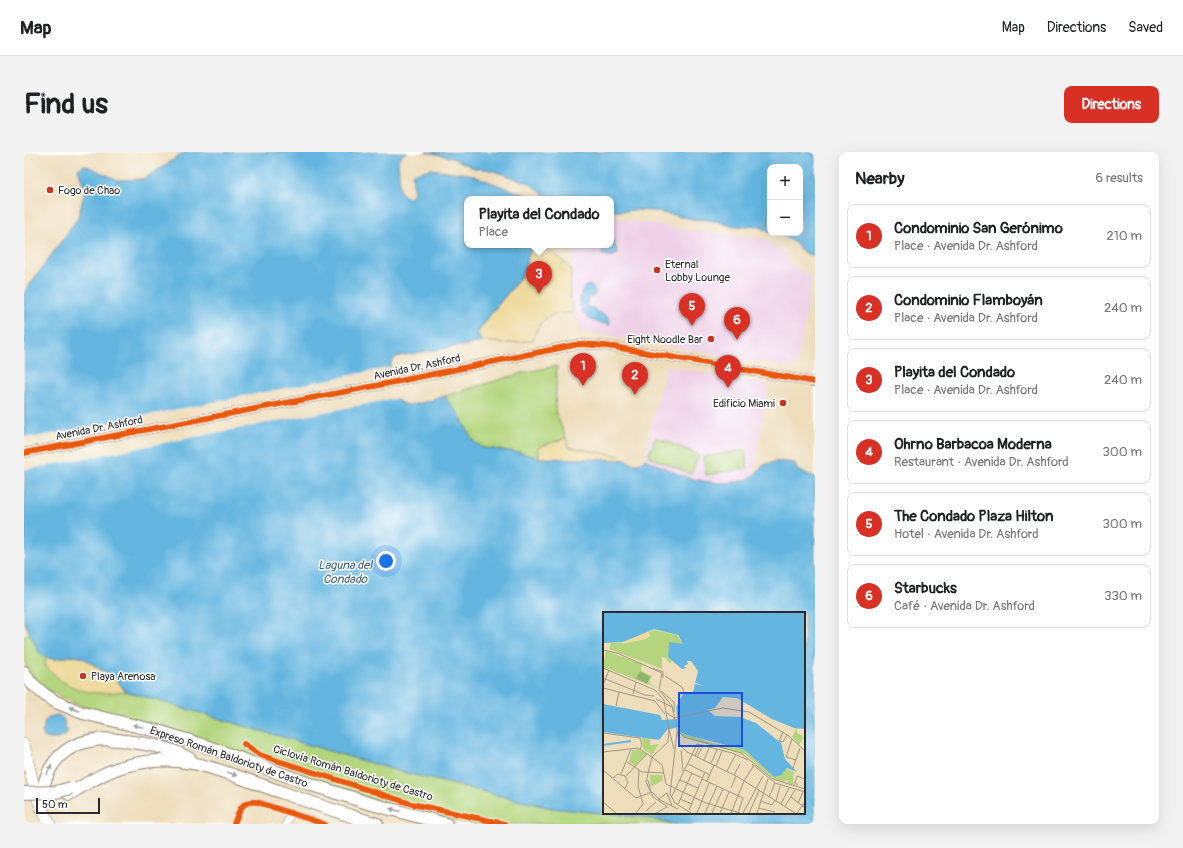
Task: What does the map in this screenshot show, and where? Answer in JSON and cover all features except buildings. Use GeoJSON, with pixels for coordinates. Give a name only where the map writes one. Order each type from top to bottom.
{"type":"FeatureCollection","features":[{"type":"Feature","properties":{"kind":"highway","name":"Expreso Román Baldorioty de Castro"},"geometry":{"type":"LineString","coordinates":[[24,672],[30,681],[45,695],[56,702],[83,713],[161,732],[206,746],[309,784],[368,803],[446,824]]}},
{"type":"Feature","properties":{"kind":"highway"},"geometry":{"type":"LineString","coordinates":[[41,807],[41,796],[44,781],[50,767],[70,747],[85,741],[112,739],[158,745],[181,754],[195,762]]}},
{"type":"Feature","properties":{"kind":"highway","name":"Expreso Román Baldorioty de Castro"},"geometry":{"type":"LineString","coordinates":[[70,791],[87,784],[103,774],[128,765],[159,760],[178,760],[195,762],[216,768],[376,824]]}},
{"type":"Feature","properties":{"kind":"highway"},"geometry":{"type":"LineString","coordinates":[[24,792],[70,791]]}},
{"type":"Feature","properties":{"kind":"highway"},"geometry":{"type":"LineString","coordinates":[[24,800],[70,791]]}},
{"type":"Feature","properties":{"kind":"highway"},"geometry":{"type":"LineString","coordinates":[[325,807],[354,824]]}},
{"type":"Feature","properties":{"kind":"main road"},"geometry":{"type":"LineString","coordinates":[[24,744],[30,774],[41,807],[50,824]]}},
{"type":"Feature","properties":{"kind":"street","name":"Avenida Dr. Ashford"},"geometry":{"type":"LineString","coordinates":[[24,453],[385,384],[572,345],[596,345],[815,382]]}},
{"type":"Feature","properties":{"kind":"street"},"geometry":{"type":"LineString","coordinates":[[234,824],[239,811],[244,804],[250,801],[324,824]]}},
{"type":"Feature","properties":{"kind":"street"},"geometry":{"type":"LineString","coordinates":[[286,824],[291,813]]}},
{"type":"Feature","properties":{"kind":"shaded area"},"geometry":{"type":"Polygon","coordinates":[[[614,217],[687,230],[764,239],[779,251],[787,252],[785,260],[812,278],[796,368],[585,332],[579,324],[570,300],[573,256],[577,248],[614,248],[614,217]]]}},
{"type":"Feature","properties":{"kind":"shaded area"},"geometry":{"type":"Polygon","coordinates":[[[666,366],[768,384],[753,477],[730,483],[708,481],[686,477],[644,459],[666,366]]]}},
{"type":"Feature","properties":{"kind":"green space"},"geometry":{"type":"Polygon","coordinates":[[[557,366],[555,410],[566,438],[539,447],[539,458],[519,452],[483,448],[473,441],[458,413],[445,396],[522,373],[557,366]]]}},
{"type":"Feature","properties":{"kind":"green space"},"geometry":{"type":"Polygon","coordinates":[[[656,437],[699,455],[691,474],[648,456],[656,437]]]}},
{"type":"Feature","properties":{"kind":"green space"},"geometry":{"type":"Polygon","coordinates":[[[745,450],[748,468],[706,475],[703,457],[745,450]]]}},
{"type":"Feature","properties":{"kind":"green space"},"geometry":{"type":"Polygon","coordinates":[[[30,633],[39,652],[125,691],[398,771],[551,808],[640,817],[677,824],[475,824],[422,813],[369,798],[171,729],[95,710],[78,705],[63,698],[46,689],[35,679],[24,661],[24,636],[30,633]]]}},
{"type":"Feature","properties":{"kind":"sand"},"geometry":{"type":"Polygon","coordinates":[[[531,248],[546,248],[558,257],[571,269],[570,300],[574,313],[553,315],[547,318],[539,326],[533,340],[502,344],[499,342],[483,342],[477,334],[492,312],[523,273],[531,248]]]}},
{"type":"Feature","properties":{"kind":"sand"},"geometry":{"type":"Polygon","coordinates":[[[566,438],[568,447],[620,456],[625,460],[539,458],[539,447],[566,438]]]}},
{"type":"Feature","properties":{"kind":"sand","name":"Playa Arenosa"},"geometry":{"type":"Polygon","coordinates":[[[70,656],[82,657],[117,680],[125,691],[96,693],[75,688],[58,678],[45,666],[46,658],[56,659],[70,656]]]}},
{"type":"Feature","properties":{"kind":"water","name":"Laguna del Condado"},"geometry":{"type":"Polygon","coordinates":[[[185,152],[407,152],[398,160],[400,191],[407,198],[411,197],[414,193],[412,174],[430,169],[469,174],[530,196],[464,196],[464,248],[531,248],[523,273],[477,333],[483,342],[399,356],[393,359],[390,366],[396,397],[399,402],[411,405],[445,396],[458,413],[473,441],[483,448],[519,452],[539,458],[625,460],[635,464],[642,462],[644,459],[681,475],[714,482],[728,483],[745,480],[751,477],[766,464],[779,462],[795,463],[797,470],[815,477],[815,824],[677,824],[640,817],[610,814],[805,814],[805,612],[603,612],[603,813],[551,808],[398,771],[125,691],[117,680],[82,657],[70,656],[56,659],[46,658],[39,652],[24,621],[24,293],[78,218],[85,191],[78,169],[85,165],[118,180],[144,179],[185,152]]]}},
{"type":"Feature","properties":{"kind":"water"},"geometry":{"type":"Polygon","coordinates":[[[426,152],[815,152],[815,255],[807,254],[794,242],[781,236],[803,236],[803,164],[767,164],[767,230],[752,225],[748,227],[727,225],[717,221],[693,219],[654,211],[614,211],[614,196],[546,196],[529,183],[491,170],[474,168],[450,157],[426,152]]]}},
{"type":"Feature","properties":{"kind":"water"},"geometry":{"type":"Polygon","coordinates":[[[614,243],[618,253],[612,257],[602,254],[603,248],[614,248],[614,243]]]}},
{"type":"Feature","properties":{"kind":"water"},"geometry":{"type":"Polygon","coordinates":[[[585,286],[592,286],[595,291],[595,295],[588,297],[586,307],[594,308],[596,311],[609,318],[610,325],[589,319],[582,311],[580,306],[580,295],[585,286]]]}},
{"type":"Feature","properties":{"kind":"water"},"geometry":{"type":"Polygon","coordinates":[[[57,715],[63,719],[66,730],[68,730],[64,736],[58,739],[44,737],[42,731],[44,730],[46,720],[57,715]]]}},
{"type":"Feature","properties":{"kind":"pier"},"geometry":{"type":"Polygon","coordinates":[[[392,367],[398,398],[24,470],[24,436],[36,437],[392,367]]]}},
{"type":"Feature","properties":{"kind":"cycle path"},"geometry":{"type":"LineString","coordinates":[[24,453],[385,384],[579,344],[614,347],[815,382]]}},
{"type":"Feature","properties":{"kind":"cycle path","name":"Ciclovía Román Baldorioty de Castro"},"geometry":{"type":"LineString","coordinates":[[244,744],[260,755],[412,804],[505,824]]}},
{"type":"Feature","properties":{"kind":"cycle path"},"geometry":{"type":"LineString","coordinates":[[234,824],[241,807],[252,802],[257,802],[324,824]]}},
{"type":"Feature","properties":{"kind":"place","name":"Fogo de Chao"},"geometry":{"type":"Point","coordinates":[50,190]}},
{"type":"Feature","properties":{"kind":"place","name":"Eternal Lobby Lounge"},"geometry":{"type":"Point","coordinates":[657,270]}},
{"type":"Feature","properties":{"kind":"place","name":"Playita del Condado"},"geometry":{"type":"Point","coordinates":[539,294]}},
{"type":"Feature","properties":{"kind":"place","name":"The Condado Plaza Hilton"},"geometry":{"type":"Point","coordinates":[692,326]}},
{"type":"Feature","properties":{"kind":"place","name":"Eight Noodle Bar"},"geometry":{"type":"Point","coordinates":[711,339]}},
{"type":"Feature","properties":{"kind":"place","name":"Starbucks"},"geometry":{"type":"Point","coordinates":[737,340]}},
{"type":"Feature","properties":{"kind":"place","name":"Condominio San Gerónimo"},"geometry":{"type":"Point","coordinates":[583,386]}},
{"type":"Feature","properties":{"kind":"place","name":"Ohrno Barbacoa Moderna"},"geometry":{"type":"Point","coordinates":[728,388]}},
{"type":"Feature","properties":{"kind":"place","name":"Condominio Flamboyán"},"geometry":{"type":"Point","coordinates":[635,395]}},
{"type":"Feature","properties":{"kind":"place","name":"Edificio Miami"},"geometry":{"type":"Point","coordinates":[783,403]}},
{"type":"Feature","properties":{"kind":"place","name":"Playa Arenosa"},"geometry":{"type":"Point","coordinates":[83,676]}}]}
